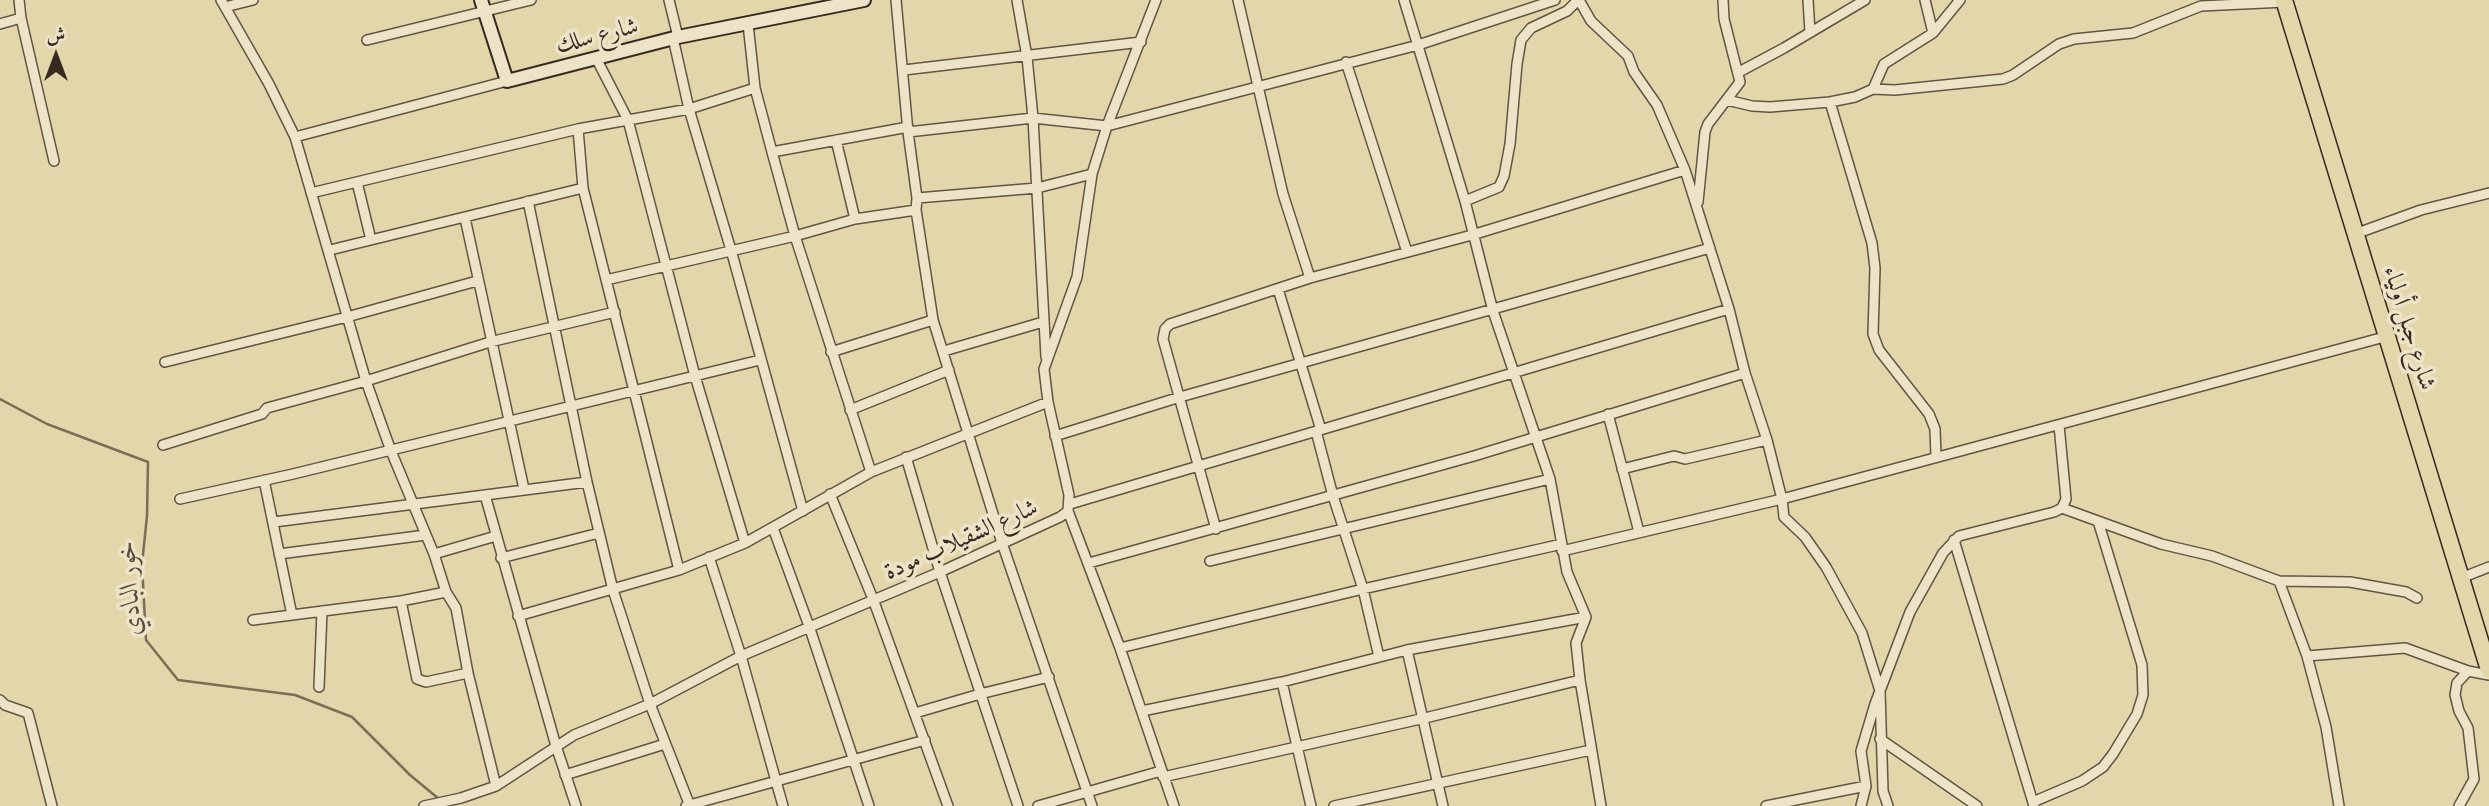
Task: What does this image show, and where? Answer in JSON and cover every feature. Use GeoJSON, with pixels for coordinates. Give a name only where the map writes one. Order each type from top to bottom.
{"type":"FeatureCollection","features":[{"type":"Feature","properties":{"kind":"highway","name":"شارع جبل أولياء"},"geometry":{"type":"LineString","coordinates":[[2285,1],[2489,673]]}},
{"type":"Feature","properties":{"kind":"street"},"geometry":{"type":"LineString","coordinates":[[19,0],[54,161]]}},
{"type":"Feature","properties":{"kind":"street"},"geometry":{"type":"LineString","coordinates":[[253,0],[223,3],[295,136],[366,381],[412,505],[434,554],[446,592],[456,608],[468,673],[496,786]]}},
{"type":"Feature","properties":{"kind":"street"},"geometry":{"type":"LineString","coordinates":[[367,40],[482,6],[531,0]]}},
{"type":"Feature","properties":{"kind":"street"},"geometry":{"type":"LineString","coordinates":[[669,0],[689,109],[803,511]]}},
{"type":"Feature","properties":{"kind":"street","name":"شارع سلك"},"geometry":{"type":"LineString","coordinates":[[507,81],[676,37],[748,24],[826,4],[864,0]]}},
{"type":"Feature","properties":{"kind":"street"},"geometry":{"type":"LineString","coordinates":[[896,0],[917,198],[916,210],[933,320],[1002,543],[1092,806]]}},
{"type":"Feature","properties":{"kind":"street"},"geometry":{"type":"LineString","coordinates":[[1017,0],[1027,57],[1033,118],[1046,362]]}},
{"type":"Feature","properties":{"kind":"street","name":"شارع الشقيلاب مودة"},"geometry":{"type":"LineString","coordinates":[[424,806],[461,798],[496,786],[574,735],[650,704],[741,656],[940,572],[1060,517],[1069,508],[1044,369],[1077,277],[1092,174],[1107,126],[1156,0]]}},
{"type":"Feature","properties":{"kind":"street"},"geometry":{"type":"LineString","coordinates":[[1238,0],[1283,194],[1310,278]]}},
{"type":"Feature","properties":{"kind":"street"},"geometry":{"type":"LineString","coordinates":[[1404,0],[1465,201],[1493,311],[1538,437],[1550,479],[1567,572],[1586,617],[1576,643],[1601,806]]}},
{"type":"Feature","properties":{"kind":"street"},"geometry":{"type":"LineString","coordinates":[[772,152],[908,130],[1033,118],[1107,126],[1418,45],[1555,0]]}},
{"type":"Feature","properties":{"kind":"street"},"geometry":{"type":"LineString","coordinates":[[1465,201],[1499,187],[1504,176],[1521,40],[1531,28],[1567,11],[1578,0],[1591,21],[1628,57],[1634,72],[1657,104],[1685,170],[1767,440],[1784,517],[1805,537],[1826,567],[1861,633],[1880,691],[1883,791],[1888,806]]}},
{"type":"Feature","properties":{"kind":"street"},"geometry":{"type":"LineString","coordinates":[[1698,207],[1705,132],[1708,124],[1738,87],[1739,72],[1724,19],[1723,0]]}},
{"type":"Feature","properties":{"kind":"street"},"geometry":{"type":"LineString","coordinates":[[1808,0],[1810,32]]}},
{"type":"Feature","properties":{"kind":"street"},"geometry":{"type":"LineString","coordinates":[[1739,72],[1865,0]]}},
{"type":"Feature","properties":{"kind":"street"},"geometry":{"type":"LineString","coordinates":[[1925,0],[1933,33]]}},
{"type":"Feature","properties":{"kind":"street"},"geometry":{"type":"LineString","coordinates":[[1872,89],[1884,64],[1933,33],[1960,0]]}},
{"type":"Feature","properties":{"kind":"street"},"geometry":{"type":"LineString","coordinates":[[1727,100],[1770,107],[1830,102],[1855,97],[1872,89],[1895,90],[2003,79],[2059,44],[2074,39],[2133,33],[2201,6],[2285,1]]}},
{"type":"Feature","properties":{"kind":"street"},"geometry":{"type":"LineString","coordinates":[[295,136],[507,81],[482,6]]}},
{"type":"Feature","properties":{"kind":"street"},"geometry":{"type":"LineString","coordinates":[[0,24],[21,18]]}},
{"type":"Feature","properties":{"kind":"street"},"geometry":{"type":"LineString","coordinates":[[748,24],[755,88],[795,236],[872,472]]}},
{"type":"Feature","properties":{"kind":"street"},"geometry":{"type":"LineString","coordinates":[[904,70],[1141,42]]}},
{"type":"Feature","properties":{"kind":"street"},"geometry":{"type":"LineString","coordinates":[[596,58],[628,120],[695,376],[745,543]]}},
{"type":"Feature","properties":{"kind":"street"},"geometry":{"type":"LineString","coordinates":[[1346,62],[1407,252]]}},
{"type":"Feature","properties":{"kind":"street"},"geometry":{"type":"LineString","coordinates":[[311,193],[578,129],[689,109],[755,88]]}},
{"type":"Feature","properties":{"kind":"street"},"geometry":{"type":"LineString","coordinates":[[1830,102],[1872,243],[1875,268],[1872,334],[1879,351],[1929,414],[1935,429],[1936,457]]}},
{"type":"Feature","properties":{"kind":"street"},"geometry":{"type":"LineString","coordinates":[[578,129],[583,188],[679,570]]}},
{"type":"Feature","properties":{"kind":"street"},"geometry":{"type":"LineString","coordinates":[[836,140],[855,219]]}},
{"type":"Feature","properties":{"kind":"street"},"geometry":{"type":"LineString","coordinates":[[1216,529],[1163,339],[1170,324],[1310,278],[1472,235],[1685,170]]}},
{"type":"Feature","properties":{"kind":"street"},"geometry":{"type":"LineString","coordinates":[[917,198],[1037,188],[1092,174]]}},
{"type":"Feature","properties":{"kind":"street"},"geometry":{"type":"LineString","coordinates":[[357,182],[371,240]]}},
{"type":"Feature","properties":{"kind":"street"},"geometry":{"type":"LineString","coordinates":[[330,250],[583,188]]}},
{"type":"Feature","properties":{"kind":"street"},"geometry":{"type":"LineString","coordinates":[[2356,234],[2421,211],[2489,194]]}},
{"type":"Feature","properties":{"kind":"street"},"geometry":{"type":"LineString","coordinates":[[528,201],[587,482],[613,590],[650,704],[688,806],[925,740]]}},
{"type":"Feature","properties":{"kind":"street"},"geometry":{"type":"LineString","coordinates":[[606,280],[795,236],[855,219],[916,210]]}},
{"type":"Feature","properties":{"kind":"street"},"geometry":{"type":"LineString","coordinates":[[464,218],[524,489]]}},
{"type":"Feature","properties":{"kind":"street"},"geometry":{"type":"LineString","coordinates":[[1055,436],[1301,362],[1493,311],[1710,248]]}},
{"type":"Feature","properties":{"kind":"street"},"geometry":{"type":"LineString","coordinates":[[165,362],[347,317],[477,281]]}},
{"type":"Feature","properties":{"kind":"street"},"geometry":{"type":"LineString","coordinates":[[1278,289],[1301,362],[1333,496],[1363,589],[1379,657]]}},
{"type":"Feature","properties":{"kind":"street"},"geometry":{"type":"LineString","coordinates":[[1174,806],[1069,508],[1318,430],[1729,309]]}},
{"type":"Feature","properties":{"kind":"street"},"geometry":{"type":"LineString","coordinates":[[163,445],[262,414],[267,408],[366,381],[490,342],[615,312]]}},
{"type":"Feature","properties":{"kind":"street"},"geometry":{"type":"LineString","coordinates":[[831,352],[933,320]]}},
{"type":"Feature","properties":{"kind":"street"},"geometry":{"type":"LineString","coordinates":[[944,351],[1043,322]]}},
{"type":"Feature","properties":{"kind":"street"},"geometry":{"type":"LineString","coordinates":[[1120,648],[1363,589],[1639,532],[1782,499],[2388,336]]}},
{"type":"Feature","properties":{"kind":"street"},"geometry":{"type":"LineString","coordinates":[[180,499],[391,451],[760,360]]}},
{"type":"Feature","properties":{"kind":"street"},"geometry":{"type":"LineString","coordinates":[[850,410],[949,370]]}},
{"type":"Feature","properties":{"kind":"street"},"geometry":{"type":"LineString","coordinates":[[1089,563],[1538,437],[1745,373]]}},
{"type":"Feature","properties":{"kind":"street"},"geometry":{"type":"LineString","coordinates":[[518,616],[679,570],[745,543],[872,472],[1048,402]]}},
{"type":"Feature","properties":{"kind":"street"},"geometry":{"type":"LineString","coordinates":[[1608,414],[1639,532]]}},
{"type":"Feature","properties":{"kind":"street"},"geometry":{"type":"LineString","coordinates":[[1861,806],[1866,786],[1861,751],[1909,612],[1943,553],[1954,540],[1972,531],[2062,508],[2066,499],[2059,425]]}},
{"type":"Feature","properties":{"kind":"street"},"geometry":{"type":"LineString","coordinates":[[1622,468],[1674,456],[1685,459],[1767,440]]}},
{"type":"Feature","properties":{"kind":"street"},"geometry":{"type":"LineString","coordinates":[[906,457],[940,572],[1018,806]]}},
{"type":"Feature","properties":{"kind":"street"},"geometry":{"type":"LineString","coordinates":[[1210,561],[1550,479]]}},
{"type":"Feature","properties":{"kind":"street"},"geometry":{"type":"LineString","coordinates":[[264,480],[292,614]]}},
{"type":"Feature","properties":{"kind":"street"},"geometry":{"type":"LineString","coordinates":[[274,522],[587,482]]}},
{"type":"Feature","properties":{"kind":"street"},"geometry":{"type":"LineString","coordinates":[[830,494],[873,599],[948,806]]}},
{"type":"Feature","properties":{"kind":"street"},"geometry":{"type":"LineString","coordinates":[[485,495],[556,746],[576,806]]}},
{"type":"Feature","properties":{"kind":"street"},"geometry":{"type":"LineString","coordinates":[[2062,508],[2161,544],[2212,556],[2279,581],[2350,582],[2406,592],[2417,598]]}},
{"type":"Feature","properties":{"kind":"street"},"geometry":{"type":"LineString","coordinates":[[1954,540],[2033,804],[2082,781],[2103,767],[2137,714],[2143,695],[2142,665],[2098,521]]}},
{"type":"Feature","properties":{"kind":"street"},"geometry":{"type":"LineString","coordinates":[[773,528],[869,806]]}},
{"type":"Feature","properties":{"kind":"street"},"geometry":{"type":"LineString","coordinates":[[501,558],[599,533]]}},
{"type":"Feature","properties":{"kind":"street"},"geometry":{"type":"LineString","coordinates":[[279,554],[426,535]]}},
{"type":"Feature","properties":{"kind":"street"},"geometry":{"type":"LineString","coordinates":[[434,554],[496,536]]}},
{"type":"Feature","properties":{"kind":"street"},"geometry":{"type":"LineString","coordinates":[[709,557],[741,656],[783,806]]}},
{"type":"Feature","properties":{"kind":"street"},"geometry":{"type":"LineString","coordinates":[[2461,578],[2489,567]]}},
{"type":"Feature","properties":{"kind":"street"},"geometry":{"type":"LineString","coordinates":[[2279,581],[2307,656],[2326,727],[2339,806]]}},
{"type":"Feature","properties":{"kind":"street"},"geometry":{"type":"LineString","coordinates":[[253,620],[401,601],[446,592]]}},
{"type":"Feature","properties":{"kind":"street"},"geometry":{"type":"LineString","coordinates":[[401,601],[417,679],[426,682],[468,673]]}},
{"type":"Feature","properties":{"kind":"street"},"geometry":{"type":"LineString","coordinates":[[319,687],[322,611]]}},
{"type":"Feature","properties":{"kind":"street"},"geometry":{"type":"LineString","coordinates":[[1142,711],[1282,682],[1407,650],[1586,617]]}},
{"type":"Feature","properties":{"kind":"street"},"geometry":{"type":"LineString","coordinates":[[2307,656],[2405,648],[2468,671],[2489,673]]}},
{"type":"Feature","properties":{"kind":"street"},"geometry":{"type":"LineString","coordinates":[[1407,650],[1443,806]]}},
{"type":"Feature","properties":{"kind":"street"},"geometry":{"type":"LineString","coordinates":[[2459,806],[2474,779],[2468,728],[2459,711],[2455,695],[2457,683],[2468,671]]}},
{"type":"Feature","properties":{"kind":"street"},"geometry":{"type":"LineString","coordinates":[[915,713],[1049,677]]}},
{"type":"Feature","properties":{"kind":"street"},"geometry":{"type":"LineString","coordinates":[[1038,806],[1162,774],[1424,719],[1580,680]]}},
{"type":"Feature","properties":{"kind":"street"},"geometry":{"type":"LineString","coordinates":[[1282,682],[1311,806]]}},
{"type":"Feature","properties":{"kind":"street"},"geometry":{"type":"LineString","coordinates":[[0,700],[5,705],[28,713],[52,806]]}},
{"type":"Feature","properties":{"kind":"street"},"geometry":{"type":"LineString","coordinates":[[1880,739],[1977,806]]}},
{"type":"Feature","properties":{"kind":"street"},"geometry":{"type":"LineString","coordinates":[[565,775],[665,744]]}},
{"type":"Feature","properties":{"kind":"street"},"geometry":{"type":"LineString","coordinates":[[1334,806],[1591,750]]}},
{"type":"Feature","properties":{"kind":"street"},"geometry":{"type":"LineString","coordinates":[[1766,806],[1866,786]]}},
{"type":"Feature","properties":{"kind":"waterway","name":"خور البادي"},"geometry":{"type":"LineString","coordinates":[[0,399],[47,424],[148,462],[147,516],[142,564],[146,640],[178,680],[295,695],[352,717],[410,775],[439,799]]}}]}
